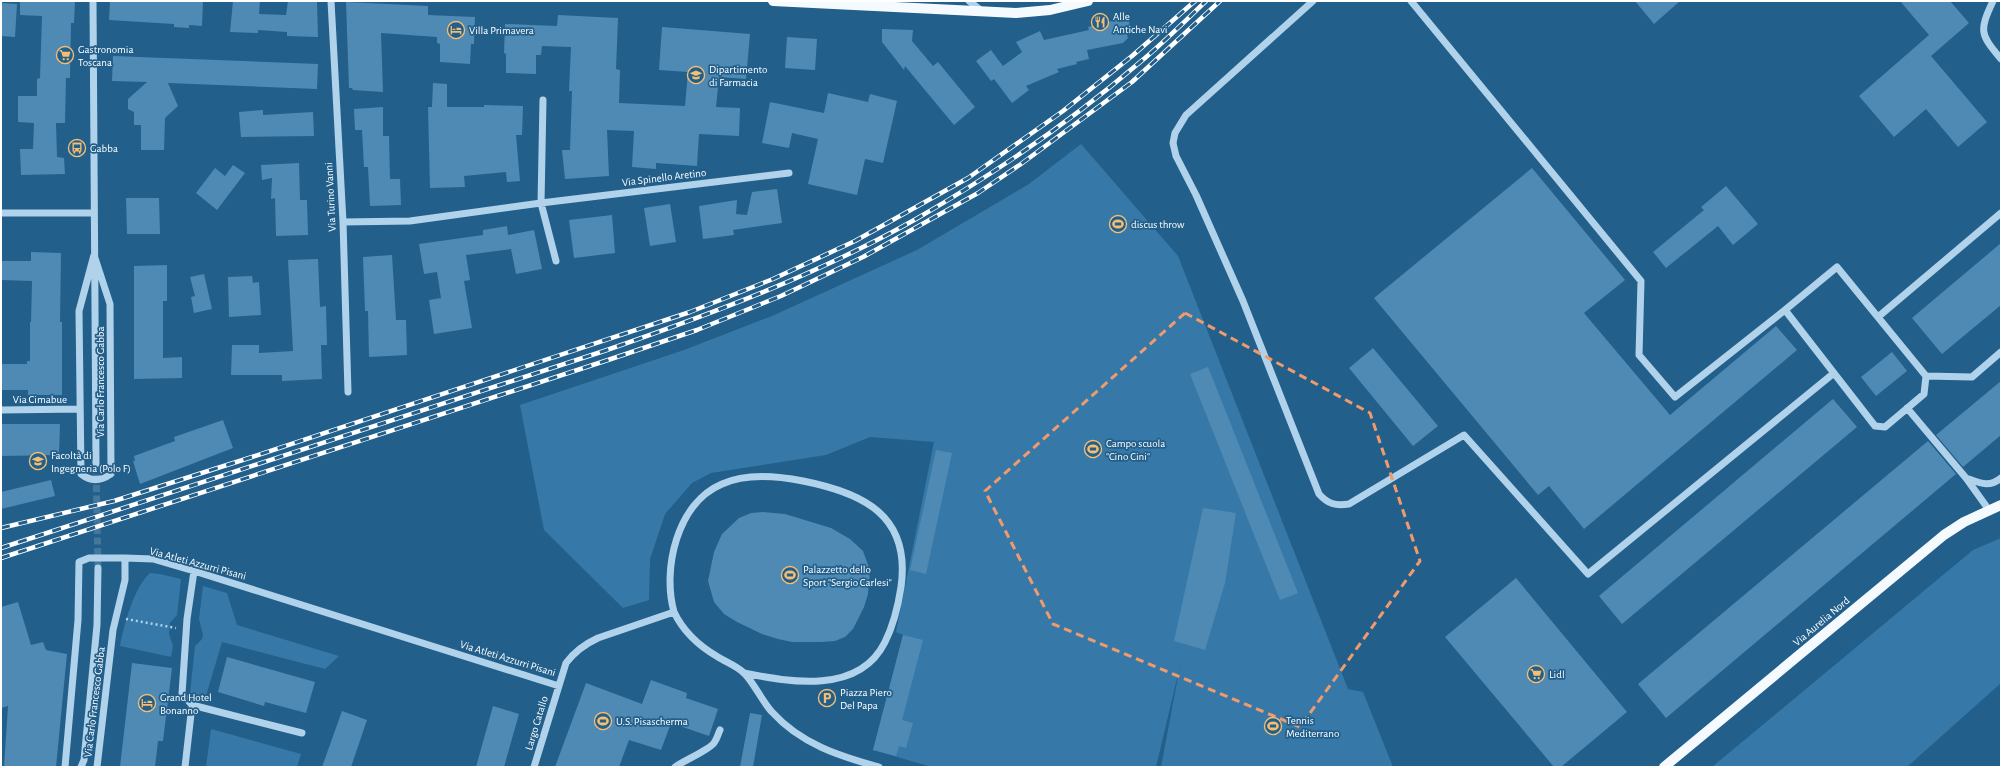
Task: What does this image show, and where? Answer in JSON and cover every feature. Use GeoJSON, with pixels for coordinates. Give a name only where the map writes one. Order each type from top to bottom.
{"type":"FeatureCollection","features":[{"type":"Feature","properties":{"kind":"main road"},"geometry":{"type":"LineString","coordinates":[[773,1],[861,3],[1016,14],[1062,8],[1088,1]]}},
{"type":"Feature","properties":{"kind":"main road","name":"Via Aurelia Nord"},"geometry":{"type":"LineString","coordinates":[[1664,767],[1944,535],[2001,504]]}},
{"type":"Feature","properties":{"kind":"street","name":"Via Carlo Francesco Gabba"},"geometry":{"type":"LineString","coordinates":[[93,1],[96,464]]}},
{"type":"Feature","properties":{"kind":"street","name":"Via Turino Vanni"},"geometry":{"type":"LineString","coordinates":[[331,1],[343,222],[348,392]]}},
{"type":"Feature","properties":{"kind":"street"},"geometry":{"type":"LineString","coordinates":[[969,1],[983,12]]}},
{"type":"Feature","properties":{"kind":"street"},"geometry":{"type":"LineString","coordinates":[[1313,1],[1186,115],[1180,123],[1173,143],[1176,156],[1196,195],[1243,301],[1319,494],[1324,500],[1332,504],[1349,504],[1464,435],[1588,574],[1834,373]]}},
{"type":"Feature","properties":{"kind":"street"},"geometry":{"type":"LineString","coordinates":[[1411,1],[1641,281],[1639,354],[1675,397],[1837,267],[1926,376],[1924,394],[1885,427],[1875,426],[1785,310]]}},
{"type":"Feature","properties":{"kind":"street"},"geometry":{"type":"LineString","coordinates":[[1993,1],[1985,18],[1983,33],[1987,42],[2001,59]]}},
{"type":"Feature","properties":{"kind":"street"},"geometry":{"type":"LineString","coordinates":[[544,100],[541,203],[556,261]]}},
{"type":"Feature","properties":{"kind":"street","name":"Via Spinello Aretino"},"geometry":{"type":"LineString","coordinates":[[343,222],[410,221],[541,203],[789,173]]}},
{"type":"Feature","properties":{"kind":"street"},"geometry":{"type":"LineString","coordinates":[[1,213],[94,214]]}},
{"type":"Feature","properties":{"kind":"street"},"geometry":{"type":"LineString","coordinates":[[1878,317],[2001,213]]}},
{"type":"Feature","properties":{"kind":"street","name":"Via Carlo Francesco Gabba"},"geometry":{"type":"LineString","coordinates":[[94,255],[110,304],[111,474],[96,480],[87,479],[81,474],[79,311],[94,255]]}},
{"type":"Feature","properties":{"kind":"street"},"geometry":{"type":"LineString","coordinates":[[1926,376],[1972,377],[2001,352]]}},
{"type":"Feature","properties":{"kind":"street"},"geometry":{"type":"LineString","coordinates":[[1907,408],[1966,478],[1989,510]]}},
{"type":"Feature","properties":{"kind":"street","name":"Via Cimabue"},"geometry":{"type":"LineString","coordinates":[[1,410],[80,409]]}},
{"type":"Feature","properties":{"kind":"street"},"geometry":{"type":"LineString","coordinates":[[751,478],[788,478],[834,488],[860,500],[880,513],[888,520],[900,543],[903,557],[899,601],[893,626],[883,647],[875,658],[864,667],[835,679],[818,682],[794,682],[744,673],[701,646],[682,625],[674,612],[670,597],[670,576],[680,532],[685,519],[696,503],[711,490],[722,484],[751,478]]}},
{"type":"Feature","properties":{"kind":"street"},"geometry":{"type":"LineString","coordinates":[[1966,478],[1987,485],[1995,483],[2001,478]]}},
{"type":"Feature","properties":{"kind":"street","name":"Via Carlo Francesco Gabba"},"geometry":{"type":"LineString","coordinates":[[65,767],[78,620],[79,562],[89,558],[125,558],[125,580],[116,617],[97,767]]}},
{"type":"Feature","properties":{"kind":"street","name":"Via Atleti Azzurri Pisani"},"geometry":{"type":"LineString","coordinates":[[125,558],[153,559],[194,571],[559,686],[566,663],[573,654],[588,642],[674,612]]}},
{"type":"Feature","properties":{"kind":"street","name":"Via Carlo Francesco Gabba"},"geometry":{"type":"LineString","coordinates":[[84,765],[97,625],[98,568]]}},
{"type":"Feature","properties":{"kind":"street"},"geometry":{"type":"LineString","coordinates":[[194,571],[187,630],[182,694],[192,705],[302,733]]}},
{"type":"Feature","properties":{"kind":"street"},"geometry":{"type":"LineString","coordinates":[[744,673],[772,712],[798,736],[828,751],[879,767]]}},
{"type":"Feature","properties":{"kind":"street","name":"Largo Catallo"},"geometry":{"type":"LineString","coordinates":[[534,767],[559,686]]}},
{"type":"Feature","properties":{"kind":"street"},"geometry":{"type":"LineString","coordinates":[[185,767],[192,705]]}},
{"type":"Feature","properties":{"kind":"street"},"geometry":{"type":"LineString","coordinates":[[675,767],[694,754],[705,750],[714,743],[720,730]]}},
{"type":"Feature","properties":{"kind":"path"},"geometry":{"type":"LineString","coordinates":[[116,617],[187,630]]}},
{"type":"Feature","properties":{"kind":"highlighted area"},"geometry":{"type":"Polygon","coordinates":[[[1185,313],[1370,413],[1420,561],[1300,727],[1053,624],[985,491],[1185,313]]]}},
{"type":"Feature","properties":{"kind":"shaded area","name":"Campo scuola \"Cino Cini\""},"geometry":{"type":"Polygon","coordinates":[[[1081,144],[1178,256],[1348,689],[1363,692],[1393,767],[1161,767],[1180,666],[1156,767],[932,767],[873,750],[903,635],[896,632],[934,442],[870,437],[826,455],[711,473],[692,483],[665,514],[650,559],[649,600],[623,608],[544,530],[520,405],[684,350],[772,316],[917,250],[1029,184],[1081,144]]]}},
{"type":"Feature","properties":{"kind":"shaded area"},"geometry":{"type":"Polygon","coordinates":[[[2001,538],[2001,683],[1907,767],[1712,767],[1973,550],[2001,538]]]}},
{"type":"Feature","properties":{"kind":"shaded area"},"geometry":{"type":"Polygon","coordinates":[[[150,573],[181,579],[177,615],[170,623],[169,634],[173,646],[171,657],[120,646],[130,607],[139,587],[150,573]]]}},
{"type":"Feature","properties":{"kind":"shaded area"},"geometry":{"type":"Polygon","coordinates":[[[203,586],[227,593],[237,625],[339,656],[325,669],[222,642],[205,699],[190,693],[195,646],[202,639],[203,635],[199,619],[203,586]]]}},
{"type":"Feature","properties":{"kind":"shaded area"},"geometry":{"type":"Polygon","coordinates":[[[211,729],[301,754],[297,767],[206,767],[211,729]]]}},
{"type":"Feature","properties":{"kind":"building"},"geometry":{"type":"Polygon","coordinates":[[[20,1],[75,1],[74,23],[71,23],[70,78],[66,78],[65,123],[56,123],[57,157],[64,158],[65,174],[21,175],[20,149],[33,149],[34,123],[18,122],[18,96],[37,96],[37,79],[40,78],[42,16],[20,15],[20,1]]]}},
{"type":"Feature","properties":{"kind":"building"},"geometry":{"type":"Polygon","coordinates":[[[110,1],[203,1],[202,26],[189,25],[189,28],[174,27],[174,24],[109,20],[110,1]]]}},
{"type":"Feature","properties":{"kind":"building"},"geometry":{"type":"Polygon","coordinates":[[[233,1],[260,1],[259,14],[286,15],[288,1],[317,1],[318,37],[287,36],[287,32],[258,30],[258,33],[230,32],[233,1]]]}},
{"type":"Feature","properties":{"kind":"building"},"geometry":{"type":"Polygon","coordinates":[[[1635,1],[1680,1],[1654,24],[1635,1]]]}},
{"type":"Feature","properties":{"kind":"building"},"geometry":{"type":"Polygon","coordinates":[[[1900,1],[1950,1],[1969,23],[1931,56],[1987,122],[1958,147],[1926,109],[1894,137],[1859,96],[1929,35],[1900,1]]]}},
{"type":"Feature","properties":{"kind":"building"},"geometry":{"type":"Polygon","coordinates":[[[346,2],[428,6],[428,15],[475,17],[474,44],[471,44],[470,64],[440,62],[440,44],[437,43],[437,37],[381,33],[383,92],[353,90],[352,88],[349,88],[346,2]]]}},
{"type":"Feature","properties":{"kind":"building"},"geometry":{"type":"Polygon","coordinates":[[[1,3],[17,4],[15,37],[1,36],[1,3]]]}},
{"type":"Feature","properties":{"kind":"building"},"geometry":{"type":"Polygon","coordinates":[[[558,15],[618,18],[616,69],[620,70],[619,103],[685,106],[688,72],[659,70],[662,27],[750,34],[746,79],[719,77],[716,107],[740,108],[739,136],[699,134],[697,166],[656,163],[656,169],[632,167],[634,131],[607,130],[609,176],[565,179],[562,150],[570,150],[572,91],[569,91],[571,47],[542,46],[541,55],[536,55],[536,74],[506,73],[506,54],[504,53],[505,24],[557,26],[558,15]]]}},
{"type":"Feature","properties":{"kind":"building"},"geometry":{"type":"Polygon","coordinates":[[[1128,17],[1131,30],[1126,31],[1128,38],[1123,43],[1087,50],[1089,59],[1057,69],[1059,72],[1026,86],[1029,90],[1012,103],[994,79],[991,81],[976,61],[991,50],[1003,66],[1022,52],[1016,42],[1040,31],[1044,40],[1089,30],[1088,27],[1128,17]]]}},
{"type":"Feature","properties":{"kind":"building"},"geometry":{"type":"Polygon","coordinates":[[[882,29],[913,30],[912,41],[933,66],[938,62],[975,107],[954,125],[905,66],[904,70],[882,42],[882,29]]]}},
{"type":"Feature","properties":{"kind":"building"},"geometry":{"type":"Polygon","coordinates":[[[787,37],[817,39],[815,70],[785,68],[787,37]]]}},
{"type":"Feature","properties":{"kind":"building"},"geometry":{"type":"Polygon","coordinates":[[[113,56],[318,64],[317,89],[168,83],[178,106],[165,118],[164,150],[141,150],[141,125],[134,125],[134,112],[128,109],[128,99],[147,82],[112,81],[113,56]]]}},
{"type":"Feature","properties":{"kind":"building"},"geometry":{"type":"Polygon","coordinates":[[[433,83],[447,84],[447,107],[484,107],[484,105],[523,106],[522,135],[516,135],[520,181],[507,182],[506,172],[464,176],[465,187],[430,188],[428,107],[432,107],[433,83]]]}},
{"type":"Feature","properties":{"kind":"building"},"geometry":{"type":"Polygon","coordinates":[[[828,93],[868,102],[870,94],[897,101],[883,163],[865,159],[857,195],[808,184],[818,139],[792,133],[789,148],[762,143],[770,102],[824,113],[828,93]]]}},
{"type":"Feature","properties":{"kind":"building"},"geometry":{"type":"Polygon","coordinates":[[[383,107],[383,136],[389,136],[390,179],[400,179],[401,205],[370,206],[368,167],[364,167],[362,130],[355,130],[354,109],[383,107]]]}},
{"type":"Feature","properties":{"kind":"building"},"geometry":{"type":"Polygon","coordinates":[[[263,110],[263,115],[313,112],[314,136],[241,137],[239,112],[263,110]]]}},
{"type":"Feature","properties":{"kind":"building"},"geometry":{"type":"Polygon","coordinates":[[[299,163],[300,200],[307,200],[308,235],[276,236],[275,198],[271,199],[272,178],[262,180],[261,165],[299,163]]]}},
{"type":"Feature","properties":{"kind":"building"},"geometry":{"type":"Polygon","coordinates":[[[233,165],[245,173],[217,210],[196,193],[215,168],[225,176],[233,165]]]}},
{"type":"Feature","properties":{"kind":"building"},"geometry":{"type":"Polygon","coordinates":[[[1532,168],[1625,280],[1584,313],[1670,415],[1776,326],[1797,350],[1584,529],[1549,486],[1538,495],[1374,298],[1532,168]]]}},
{"type":"Feature","properties":{"kind":"building"},"geometry":{"type":"Polygon","coordinates":[[[1726,186],[1758,224],[1733,245],[1718,226],[1666,268],[1653,252],[1704,210],[1701,207],[1726,186]]]}},
{"type":"Feature","properties":{"kind":"building"},"geometry":{"type":"Polygon","coordinates":[[[777,189],[782,223],[733,230],[734,235],[703,239],[699,206],[737,200],[736,214],[747,215],[752,192],[777,189]]]}},
{"type":"Feature","properties":{"kind":"building"},"geometry":{"type":"Polygon","coordinates":[[[126,198],[159,198],[160,234],[127,234],[126,198]]]}},
{"type":"Feature","properties":{"kind":"building"},"geometry":{"type":"Polygon","coordinates":[[[670,204],[676,242],[650,246],[644,208],[670,204]]]}},
{"type":"Feature","properties":{"kind":"building"},"geometry":{"type":"Polygon","coordinates":[[[612,215],[615,253],[574,258],[569,220],[612,215]]]}},
{"type":"Feature","properties":{"kind":"building"},"geometry":{"type":"Polygon","coordinates":[[[507,226],[508,235],[534,230],[542,269],[516,274],[511,249],[466,255],[470,280],[464,281],[472,328],[434,334],[429,300],[441,298],[437,272],[424,274],[419,244],[483,235],[483,230],[507,226]]]}},
{"type":"Feature","properties":{"kind":"building"},"geometry":{"type":"Polygon","coordinates":[[[2001,243],[2001,305],[1942,354],[1912,318],[2001,243]]]}},
{"type":"Feature","properties":{"kind":"building"},"geometry":{"type":"Polygon","coordinates":[[[31,252],[61,253],[60,322],[62,322],[62,395],[28,395],[28,390],[1,390],[1,364],[27,364],[27,361],[30,361],[32,281],[1,280],[1,261],[31,261],[31,252]]]}},
{"type":"Feature","properties":{"kind":"building"},"geometry":{"type":"Polygon","coordinates":[[[392,255],[396,320],[406,320],[407,355],[369,357],[368,311],[365,311],[363,257],[392,255]]]}},
{"type":"Feature","properties":{"kind":"building"},"geometry":{"type":"Polygon","coordinates":[[[318,259],[320,307],[326,306],[327,345],[321,345],[322,379],[282,381],[282,375],[231,375],[232,345],[259,345],[259,353],[293,351],[288,260],[318,259]]]}},
{"type":"Feature","properties":{"kind":"building"},"geometry":{"type":"Polygon","coordinates":[[[167,265],[167,301],[163,301],[163,358],[182,357],[182,378],[134,379],[134,266],[167,265]]]}},
{"type":"Feature","properties":{"kind":"building"},"geometry":{"type":"Polygon","coordinates":[[[204,274],[212,309],[194,313],[191,297],[195,296],[190,277],[204,274]]]}},
{"type":"Feature","properties":{"kind":"building"},"geometry":{"type":"Polygon","coordinates":[[[252,276],[253,283],[259,282],[261,315],[229,317],[228,277],[252,276]]]}},
{"type":"Feature","properties":{"kind":"building"},"geometry":{"type":"Polygon","coordinates":[[[1373,348],[1438,426],[1413,446],[1349,368],[1373,348]]]}},
{"type":"Feature","properties":{"kind":"building"},"geometry":{"type":"Polygon","coordinates":[[[1892,352],[1907,371],[1876,396],[1861,377],[1892,352]]]}},
{"type":"Feature","properties":{"kind":"building"},"geometry":{"type":"Polygon","coordinates":[[[1208,367],[1298,593],[1280,600],[1190,374],[1208,367]]]}},
{"type":"Feature","properties":{"kind":"building"},"geometry":{"type":"Polygon","coordinates":[[[2001,381],[2001,435],[1963,467],[1936,435],[2001,381]]]}},
{"type":"Feature","properties":{"kind":"building"},"geometry":{"type":"Polygon","coordinates":[[[1833,399],[1857,427],[1622,624],[1599,596],[1833,399]]]}},
{"type":"Feature","properties":{"kind":"building"},"geometry":{"type":"Polygon","coordinates":[[[223,420],[233,448],[140,484],[133,461],[135,461],[134,456],[175,441],[174,437],[223,420]]]}},
{"type":"Feature","properties":{"kind":"building"},"geometry":{"type":"Polygon","coordinates":[[[1,424],[60,424],[59,455],[1,456],[1,424]]]}},
{"type":"Feature","properties":{"kind":"building"},"geometry":{"type":"Polygon","coordinates":[[[1928,441],[1956,474],[1666,718],[1638,684],[1928,441]]]}},
{"type":"Feature","properties":{"kind":"building"},"geometry":{"type":"Polygon","coordinates":[[[936,450],[952,453],[926,574],[910,570],[936,450]]]}},
{"type":"Feature","properties":{"kind":"building"},"geometry":{"type":"Polygon","coordinates":[[[51,480],[55,496],[1,509],[1,492],[51,480]]]}},
{"type":"Feature","properties":{"kind":"building"},"geometry":{"type":"Polygon","coordinates":[[[1203,508],[1236,513],[1225,583],[1205,650],[1174,641],[1203,508]]]}},
{"type":"Feature","properties":{"kind":"building","name":"Palazzetto dello Sport \"Sergio Carlesi\""},"geometry":{"type":"Polygon","coordinates":[[[763,512],[785,514],[831,528],[850,539],[863,551],[870,570],[868,594],[864,607],[853,629],[845,637],[835,641],[821,642],[792,642],[778,639],[762,634],[737,622],[724,614],[714,602],[708,581],[714,552],[722,534],[739,518],[751,513],[763,512]]]}},
{"type":"Feature","properties":{"kind":"building","name":"Lidl"},"geometry":{"type":"Polygon","coordinates":[[[1516,578],[1627,712],[1561,767],[1554,767],[1445,637],[1516,578]]]}},
{"type":"Feature","properties":{"kind":"building"},"geometry":{"type":"Polygon","coordinates":[[[18,602],[31,645],[43,642],[46,650],[67,654],[56,767],[4,767],[8,706],[1,708],[1,607],[18,602]]]}},
{"type":"Feature","properties":{"kind":"building"},"geometry":{"type":"Polygon","coordinates":[[[903,635],[923,640],[902,720],[913,723],[906,748],[899,746],[896,756],[873,750],[903,635]]]}},
{"type":"Feature","properties":{"kind":"building"},"geometry":{"type":"Polygon","coordinates":[[[227,657],[315,682],[306,713],[265,702],[264,706],[218,692],[227,657]]]}},
{"type":"Feature","properties":{"kind":"building","name":"Grand Hotel Bonanno"},"geometry":{"type":"Polygon","coordinates":[[[132,663],[172,668],[163,741],[158,741],[155,767],[120,767],[132,663]]]}},
{"type":"Feature","properties":{"kind":"building"},"geometry":{"type":"Polygon","coordinates":[[[651,680],[687,693],[686,698],[718,709],[709,736],[671,723],[661,750],[629,740],[619,767],[555,767],[586,683],[642,704],[651,680]]]}},
{"type":"Feature","properties":{"kind":"building"},"geometry":{"type":"Polygon","coordinates":[[[493,706],[519,714],[504,767],[476,767],[493,706]]]}},
{"type":"Feature","properties":{"kind":"building"},"geometry":{"type":"Polygon","coordinates":[[[342,711],[367,720],[351,767],[322,767],[342,711]]]}},
{"type":"Feature","properties":{"kind":"building"},"geometry":{"type":"Polygon","coordinates":[[[750,713],[762,715],[753,767],[740,767],[750,713]]]}},
{"type":"Feature","properties":{"kind":"tunnel"},"geometry":{"type":"LineString","coordinates":[[96,464],[98,568]]}},
{"type":"Feature","properties":{"kind":"railway"},"geometry":{"type":"LineString","coordinates":[[1,528],[114,501],[252,457],[690,312],[773,279],[855,241],[968,178],[1063,111],[1132,56],[1195,1]]}},
{"type":"Feature","properties":{"kind":"railway"},"geometry":{"type":"LineString","coordinates":[[1,548],[604,351],[724,308],[802,276],[841,258],[916,219],[974,184],[1031,146],[1113,85],[1156,48],[1206,1]]}},
{"type":"Feature","properties":{"kind":"railway"},"geometry":{"type":"LineString","coordinates":[[1,558],[608,360],[697,330],[781,296],[863,257],[978,193],[1021,164],[1132,82],[1220,1]]}},
{"type":"Feature","properties":{"kind":"place","name":"Alle Antiche Navi"},"geometry":{"type":"Point","coordinates":[1100,22]}},
{"type":"Feature","properties":{"kind":"place","name":"Villa Primavera"},"geometry":{"type":"Point","coordinates":[456,30]}},
{"type":"Feature","properties":{"kind":"place","name":"Gastronomia Toscana"},"geometry":{"type":"Point","coordinates":[65,55]}},
{"type":"Feature","properties":{"kind":"place","name":"Dipartimento di Farmacia"},"geometry":{"type":"Point","coordinates":[696,75]}},
{"type":"Feature","properties":{"kind":"place","name":"Gabba"},"geometry":{"type":"Point","coordinates":[77,148]}},
{"type":"Feature","properties":{"kind":"place","name":"discus throw"},"geometry":{"type":"Point","coordinates":[1118,224]}},
{"type":"Feature","properties":{"kind":"place","name":"Campo scuola \"Cino Cini\""},"geometry":{"type":"Point","coordinates":[1093,449]}},
{"type":"Feature","properties":{"kind":"place","name":"Facoltà di Ingegneria (Polo F)"},"geometry":{"type":"Point","coordinates":[38,461]}},
{"type":"Feature","properties":{"kind":"place","name":"Palazzetto dello Sport \"Sergio Carlesi\""},"geometry":{"type":"Point","coordinates":[790,575]}},
{"type":"Feature","properties":{"kind":"place","name":"Lidl"},"geometry":{"type":"Point","coordinates":[1536,674]}},
{"type":"Feature","properties":{"kind":"place","name":"Piazza Piero Del Papa"},"geometry":{"type":"Point","coordinates":[827,698]}},
{"type":"Feature","properties":{"kind":"place","name":"Grand Hotel Bonanno"},"geometry":{"type":"Point","coordinates":[147,703]}},
{"type":"Feature","properties":{"kind":"place","name":"U.S. Pisascherma"},"geometry":{"type":"Point","coordinates":[603,721]}},
{"type":"Feature","properties":{"kind":"place","name":"Tennis Mediterrano"},"geometry":{"type":"Point","coordinates":[1273,726]}}]}
